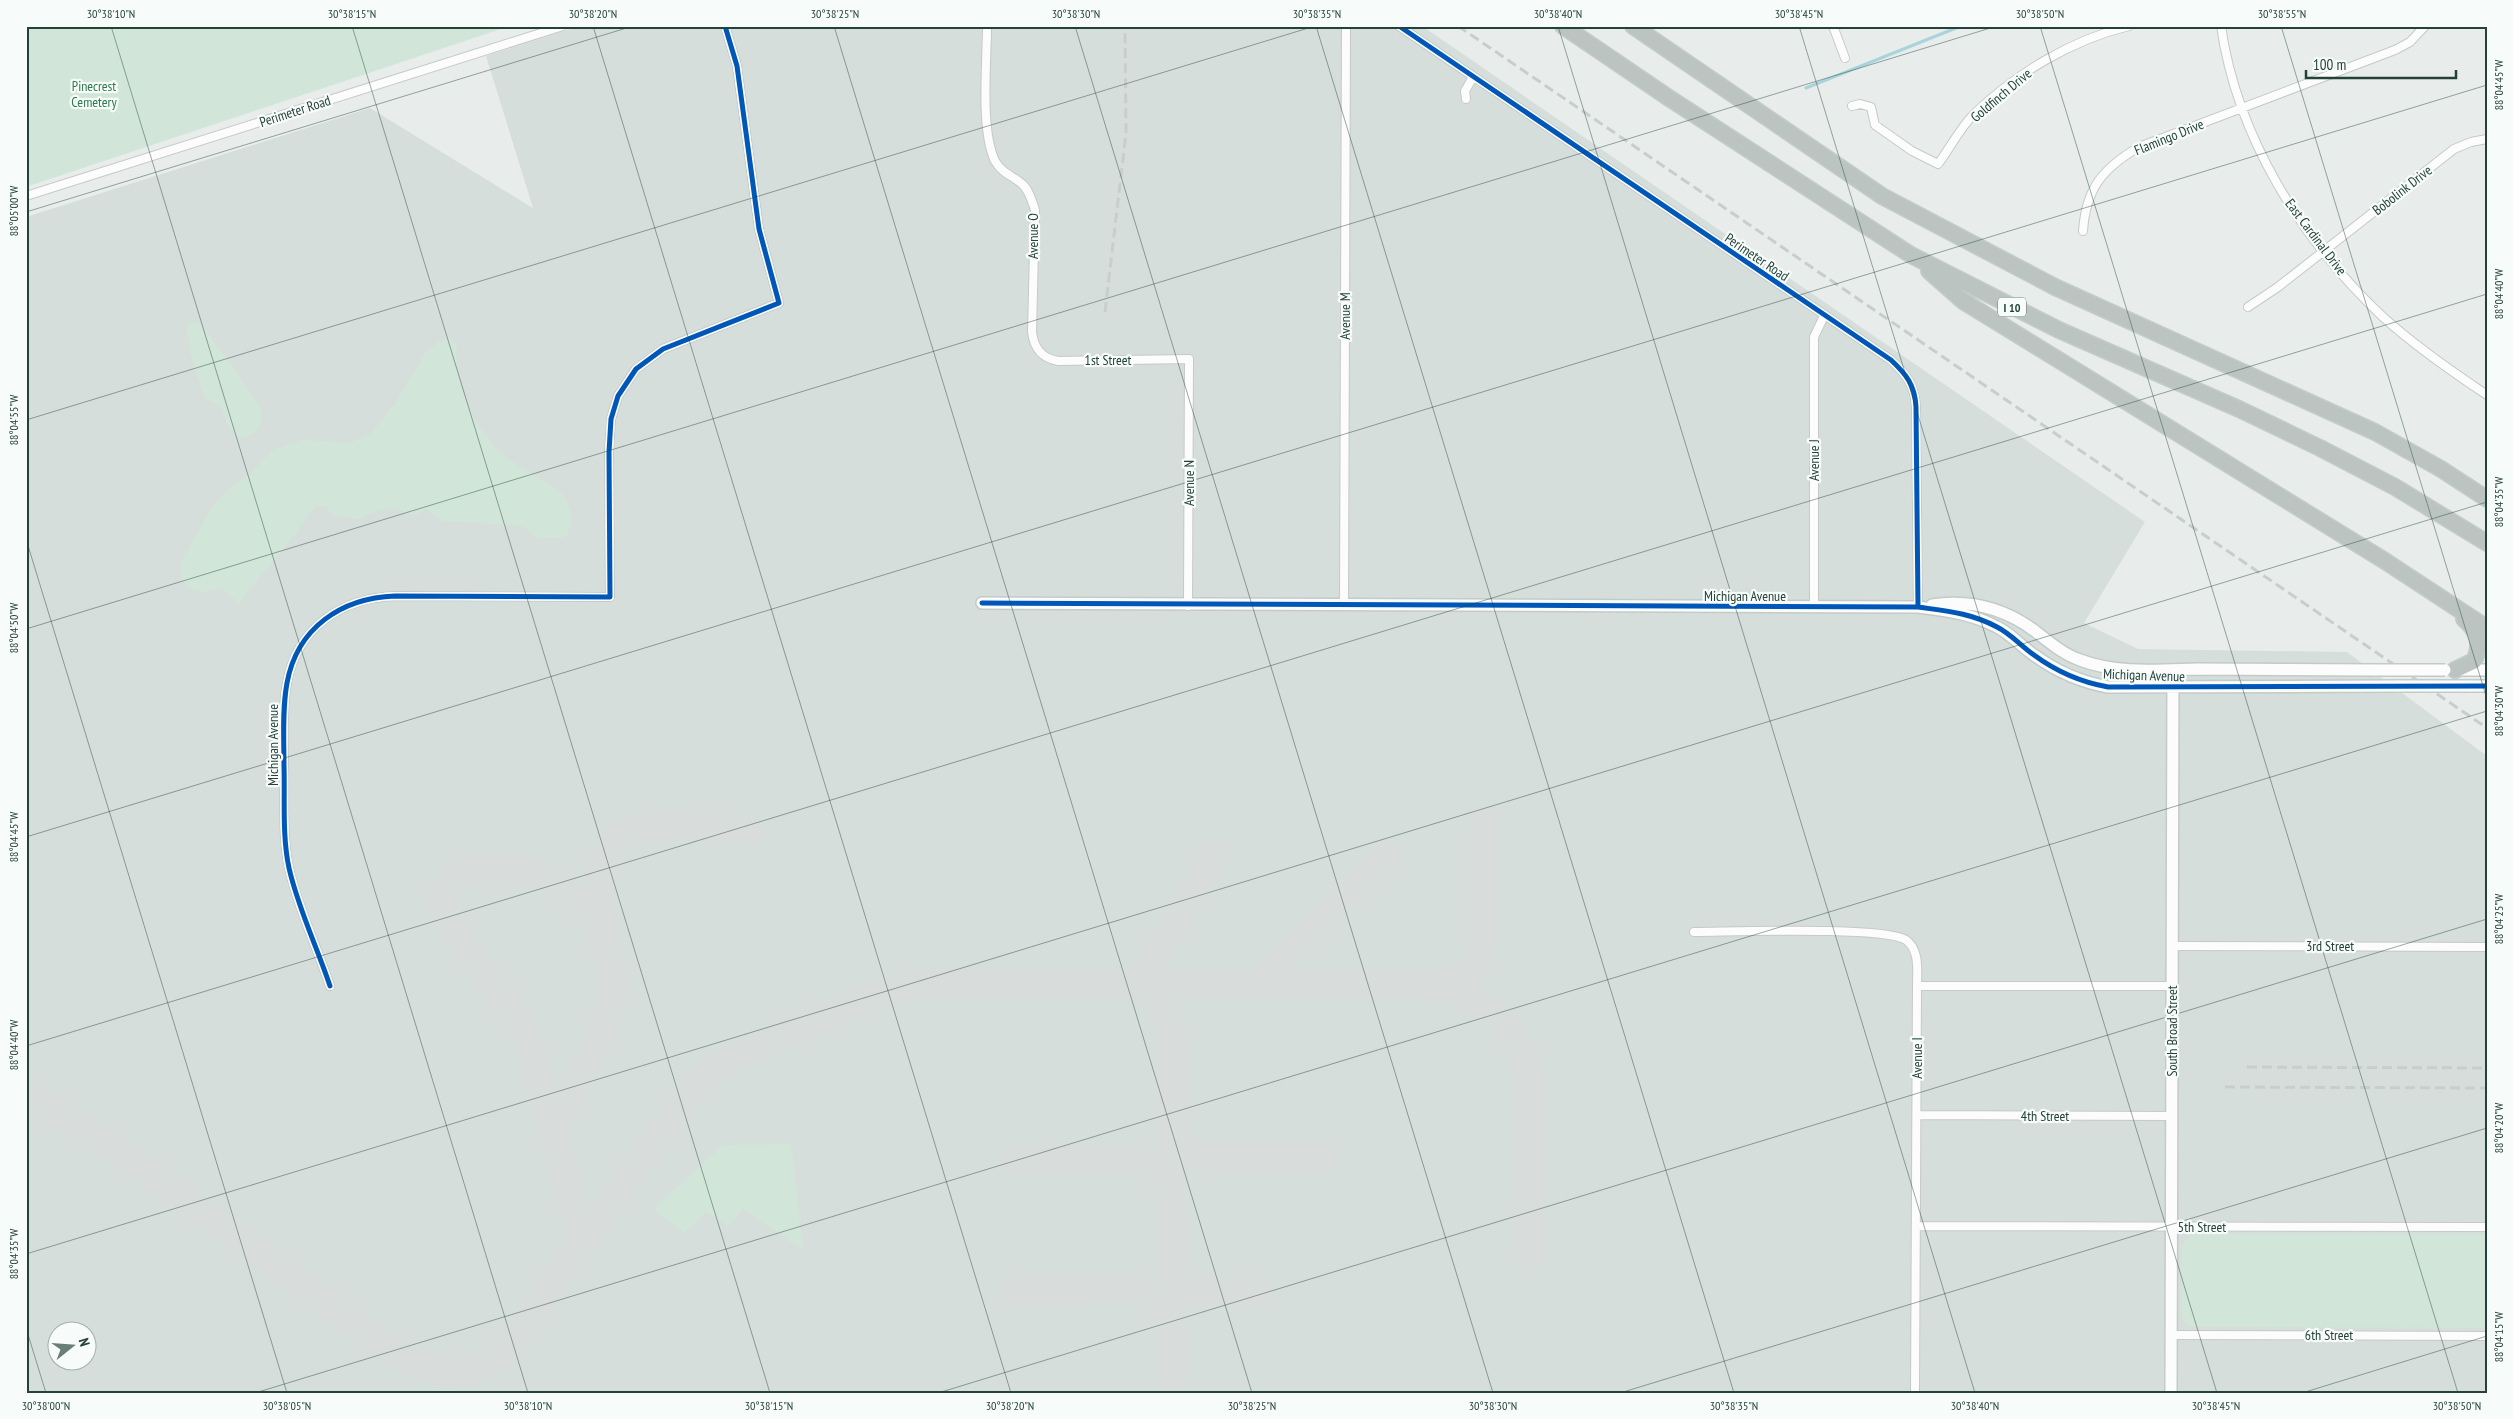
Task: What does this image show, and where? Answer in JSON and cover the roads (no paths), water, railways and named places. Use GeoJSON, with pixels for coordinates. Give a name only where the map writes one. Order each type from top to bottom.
{"type":"FeatureCollection","features":[{"type":"Feature","properties":{"kind":"highway","name":"I 10"},"geometry":{"type":"LineString","coordinates":[[1563,26],[1669,98],[1911,255],[2059,330],[2239,409],[2320,448],[2395,487],[2487,542]]}},
{"type":"Feature","properties":{"kind":"highway"},"geometry":{"type":"LineString","coordinates":[[1633,26],[1882,196],[2055,287],[2374,432],[2441,469],[2487,499]]}},
{"type":"Feature","properties":{"kind":"highway"},"geometry":{"type":"LineString","coordinates":[[1911,255],[1963,301],[2349,541],[2385,561],[2487,628]]}},
{"type":"Feature","properties":{"kind":"highway"},"geometry":{"type":"LineString","coordinates":[[2441,469],[2487,487]]}},
{"type":"Feature","properties":{"kind":"highway"},"geometry":{"type":"LineString","coordinates":[[2349,541],[2379,563],[2462,616],[2472,626],[2477,635],[2478,652],[2474,661],[2450,670]]}},
{"type":"Feature","properties":{"kind":"street","name":"Perimeter Road"},"geometry":{"type":"LineString","coordinates":[[26,196],[563,26]]}},
{"type":"Feature","properties":{"kind":"street","name":"Michigan Avenue"},"geometry":{"type":"LineString","coordinates":[[330,986],[292,880],[285,837],[285,698],[290,669],[302,644],[319,624],[338,610],[355,602],[374,598],[610,597],[609,452],[611,420],[618,396],[636,369],[649,357],[663,349],[779,303],[759,229],[737,66],[725,26]]}},
{"type":"Feature","properties":{"kind":"street","name":"Avenue O"},"geometry":{"type":"LineString","coordinates":[[987,26],[988,142],[1003,172],[1022,183],[1030,195],[1034,210],[1033,343]]}},
{"type":"Feature","properties":{"kind":"street","name":"Avenue M"},"geometry":{"type":"LineString","coordinates":[[1344,606],[1346,26]]}},
{"type":"Feature","properties":{"kind":"street","name":"Perimeter Road"},"geometry":{"type":"LineString","coordinates":[[1399,26],[1890,360],[1906,374],[1913,386],[1917,415],[1918,607]]}},
{"type":"Feature","properties":{"kind":"street"},"geometry":{"type":"LineString","coordinates":[[1834,26],[1845,58]]}},
{"type":"Feature","properties":{"kind":"street","name":"Goldfinch Drive"},"geometry":{"type":"LineString","coordinates":[[1852,106],[1860,104],[1871,107],[1875,125],[1912,151],[1938,164],[1973,116],[2041,62],[2102,34],[2129,26]]}},
{"type":"Feature","properties":{"kind":"street","name":"East Cardinal Drive"},"geometry":{"type":"LineString","coordinates":[[2221,26],[2233,85],[2263,159],[2282,192],[2323,250],[2343,275],[2383,317],[2450,370],[2487,394]]}},
{"type":"Feature","properties":{"kind":"street","name":"Flamingo Drive"},"geometry":{"type":"LineString","coordinates":[[2083,230],[2084,211],[2097,181],[2107,168],[2139,147],[2396,50],[2410,42],[2424,26]]}},
{"type":"Feature","properties":{"kind":"street"},"geometry":{"type":"LineString","coordinates":[[1466,99],[1466,91],[1473,77]]}},
{"type":"Feature","properties":{"kind":"street","name":"Bobolink Drive"},"geometry":{"type":"LineString","coordinates":[[2248,306],[2278,288],[2323,250],[2454,150],[2471,142],[2487,139]]}},
{"type":"Feature","properties":{"kind":"street","name":"Avenue J"},"geometry":{"type":"LineString","coordinates":[[1814,607],[1814,337],[1824,316]]}},
{"type":"Feature","properties":{"kind":"street","name":"1st Street"},"geometry":{"type":"LineString","coordinates":[[1033,343],[1044,356],[1058,360],[1189,359]]}},
{"type":"Feature","properties":{"kind":"street","name":"Avenue N"},"geometry":{"type":"LineString","coordinates":[[1188,606],[1189,359]]}},
{"type":"Feature","properties":{"kind":"street","name":"Michigan Avenue"},"geometry":{"type":"LineString","coordinates":[[1918,607],[1948,602],[1986,605],[2009,614],[2061,651],[2079,660],[2118,668],[2173,670],[2487,670]]}},
{"type":"Feature","properties":{"kind":"street","name":"Michigan Avenue"},"geometry":{"type":"LineString","coordinates":[[982,604],[1918,607],[1965,613],[1982,619],[1999,628],[2034,655],[2072,678],[2108,687],[2487,686]]}},
{"type":"Feature","properties":{"kind":"street","name":"South Broad Street"},"geometry":{"type":"LineString","coordinates":[[2172,1393],[2173,670]]}},
{"type":"Feature","properties":{"kind":"street","name":"Avenue I"},"geometry":{"type":"LineString","coordinates":[[1694,932],[1869,932],[1900,937],[1907,941],[1915,954],[1918,986],[1915,1393]]}},
{"type":"Feature","properties":{"kind":"street","name":"3rd Street"},"geometry":{"type":"LineString","coordinates":[[2173,946],[2487,947]]}},
{"type":"Feature","properties":{"kind":"street"},"geometry":{"type":"LineString","coordinates":[[1918,986],[2172,986]]}},
{"type":"Feature","properties":{"kind":"street","name":"4th Street"},"geometry":{"type":"LineString","coordinates":[[1917,1115],[2172,1116]]}},
{"type":"Feature","properties":{"kind":"street","name":"5th Street"},"geometry":{"type":"LineString","coordinates":[[1916,1226],[2487,1227]]}},
{"type":"Feature","properties":{"kind":"street","name":"6th Street"},"geometry":{"type":"LineString","coordinates":[[2172,1335],[2487,1336]]}},
{"type":"Feature","properties":{"kind":"waterway"},"geometry":{"type":"LineString","coordinates":[[1806,88],[1961,26]]}},
{"type":"Feature","properties":{"kind":"railway"},"geometry":{"type":"LineString","coordinates":[[1105,312],[1126,133],[1125,26]]}},
{"type":"Feature","properties":{"kind":"railway"},"geometry":{"type":"LineString","coordinates":[[1458,26],[2487,728]]}},
{"type":"Feature","properties":{"kind":"railway"},"geometry":{"type":"LineString","coordinates":[[2247,1067],[2487,1068]]}},
{"type":"Feature","properties":{"kind":"railway"},"geometry":{"type":"LineString","coordinates":[[2225,1087],[2487,1088]]}},
{"type":"Feature","properties":{"kind":"park label","name":"Pinecrest Cemetery"},"geometry":{"type":"Point","coordinates":[94,94]}}]}
